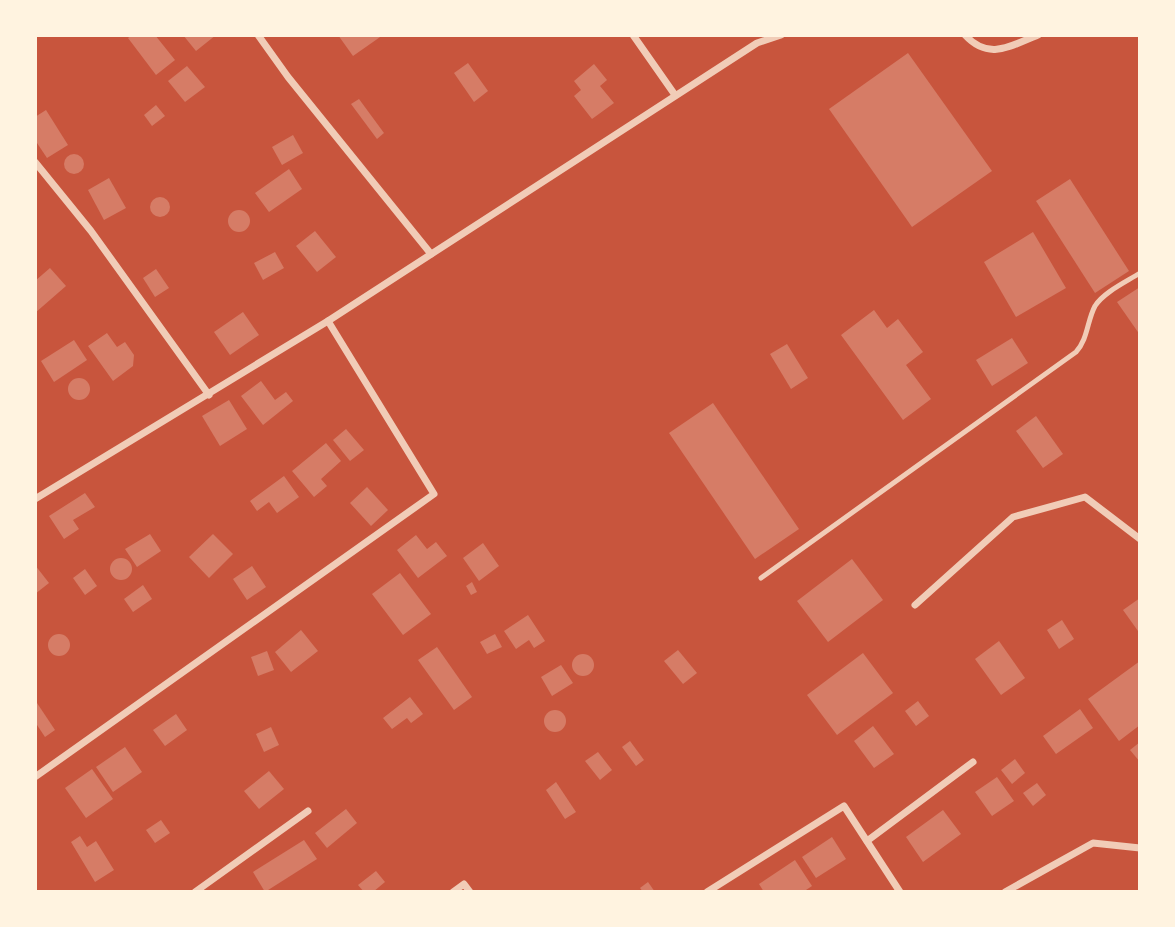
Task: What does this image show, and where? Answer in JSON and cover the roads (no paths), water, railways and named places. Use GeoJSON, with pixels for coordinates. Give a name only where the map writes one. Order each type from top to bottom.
{"type":"FeatureCollection","features":[{"type":"Feature","properties":{"kind":"street"},"geometry":{"type":"LineString","coordinates":[[258,35],[288,77],[431,254]]}},
{"type":"Feature","properties":{"kind":"street"},"geometry":{"type":"LineString","coordinates":[[633,35],[675,95]]}},
{"type":"Feature","properties":{"kind":"street"},"geometry":{"type":"LineString","coordinates":[[35,499],[328,321],[757,43],[781,35]]}},
{"type":"Feature","properties":{"kind":"street"},"geometry":{"type":"LineString","coordinates":[[965,35],[975,46],[998,51],[1038,35]]}},
{"type":"Feature","properties":{"kind":"street"},"geometry":{"type":"LineString","coordinates":[[35,162],[90,231],[209,395]]}},
{"type":"Feature","properties":{"kind":"street"},"geometry":{"type":"LineString","coordinates":[[35,777],[434,494],[328,321]]}},
{"type":"Feature","properties":{"kind":"street"},"geometry":{"type":"LineString","coordinates":[[915,605],[1013,517],[1085,497],[1140,540]]}},
{"type":"Feature","properties":{"kind":"street"},"geometry":{"type":"LineString","coordinates":[[867,841],[973,762]]}},
{"type":"Feature","properties":{"kind":"street"},"geometry":{"type":"LineString","coordinates":[[707,892],[844,806],[901,892]]}},
{"type":"Feature","properties":{"kind":"street"},"geometry":{"type":"LineString","coordinates":[[195,892],[309,811]]}},
{"type":"Feature","properties":{"kind":"street"},"geometry":{"type":"LineString","coordinates":[[1005,892],[1093,843],[1140,848]]}},
{"type":"Feature","properties":{"kind":"street"},"geometry":{"type":"LineString","coordinates":[[453,892],[464,884],[470,892]]}},
{"type":"Feature","properties":{"kind":"lane"},"geometry":{"type":"LineString","coordinates":[[761,578],[1076,352],[1083,344],[1094,308],[1100,300],[1140,272]]}}]}
